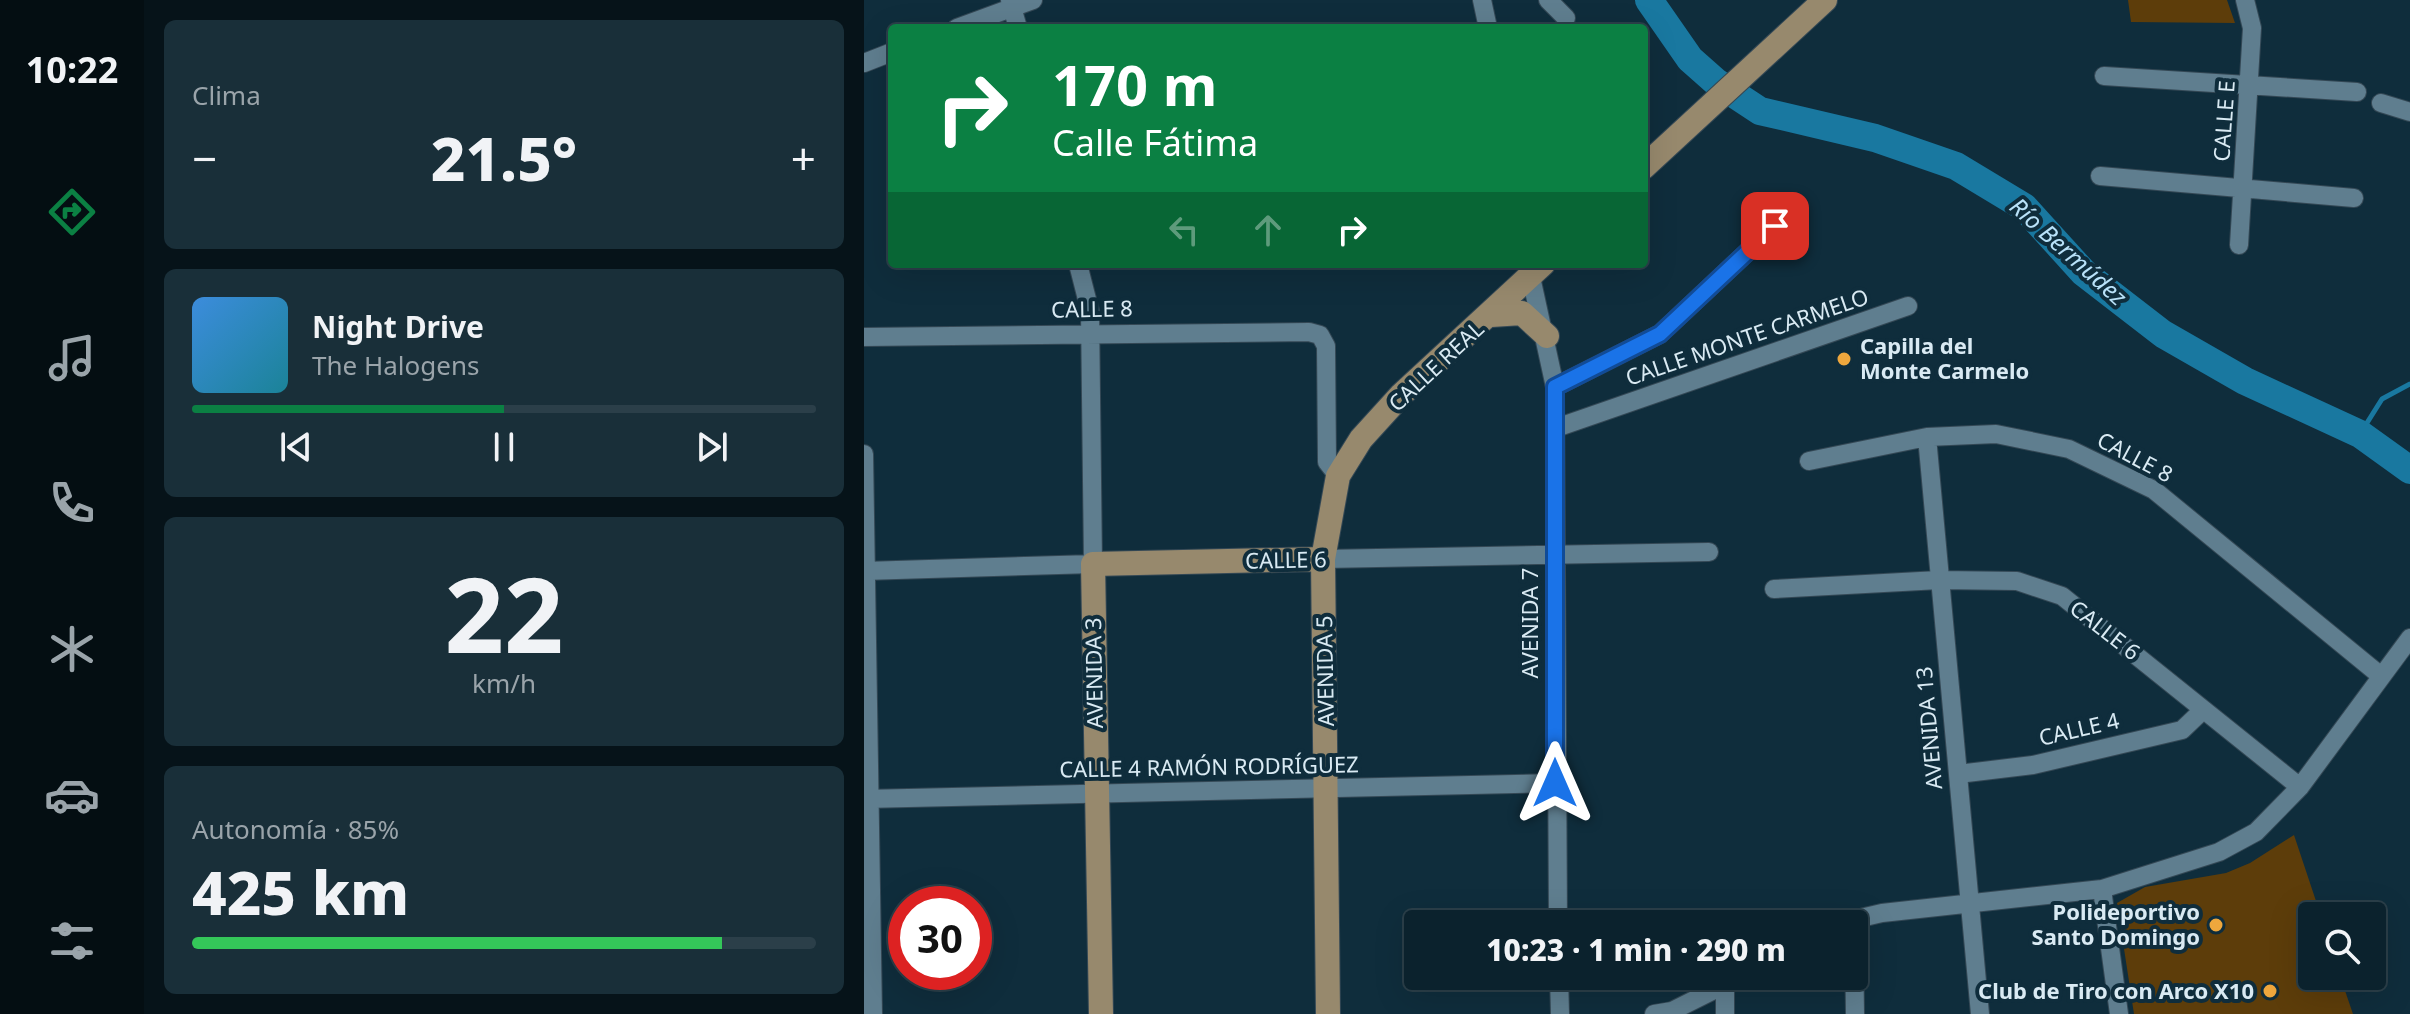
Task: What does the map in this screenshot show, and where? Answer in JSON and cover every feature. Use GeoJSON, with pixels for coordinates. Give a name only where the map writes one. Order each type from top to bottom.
{"type":"FeatureCollection","features":[{"type":"Feature","properties":{"kind":"main road"},"geometry":{"type":"LineString","coordinates":[[1648,163],[1825,0]]}},
{"type":"Feature","properties":{"kind":"main road","name":"CALLE REAL"},"geometry":{"type":"LineString","coordinates":[[1338,476],[1361,439],[1401,395],[1537,270]]}},
{"type":"Feature","properties":{"kind":"main road"},"geometry":{"type":"LineString","coordinates":[[1491,315],[1522,313],[1547,336]]}},
{"type":"Feature","properties":{"kind":"main road","name":"AVENIDA 5"},"geometry":{"type":"LineString","coordinates":[[1328,1014],[1323,559],[1338,476]]}},
{"type":"Feature","properties":{"kind":"main road","name":"CALLE 6"},"geometry":{"type":"LineString","coordinates":[[1093,564],[1323,559]]}},
{"type":"Feature","properties":{"kind":"main road","name":"AVENIDA 3"},"geometry":{"type":"LineString","coordinates":[[1093,564],[1101,1014]]}},
{"type":"Feature","properties":{"kind":"street"},"geometry":{"type":"LineString","coordinates":[[966,24],[1011,4],[1033,0]]}},
{"type":"Feature","properties":{"kind":"street"},"geometry":{"type":"LineString","coordinates":[[1482,0],[1487,24]]}},
{"type":"Feature","properties":{"kind":"street"},"geometry":{"type":"LineString","coordinates":[[1548,0],[1566,18]]}},
{"type":"Feature","properties":{"kind":"street","name":"CALLE E"},"geometry":{"type":"LineString","coordinates":[[2239,245],[2251,85],[2252,28],[2245,0]]}},
{"type":"Feature","properties":{"kind":"street"},"geometry":{"type":"LineString","coordinates":[[1011,4],[1017,24]]}},
{"type":"Feature","properties":{"kind":"street"},"geometry":{"type":"LineString","coordinates":[[864,63],[888,54]]}},
{"type":"Feature","properties":{"kind":"street"},"geometry":{"type":"LineString","coordinates":[[2104,76],[2357,92]]}},
{"type":"Feature","properties":{"kind":"street"},"geometry":{"type":"LineString","coordinates":[[2381,103],[2410,112]]}},
{"type":"Feature","properties":{"kind":"street"},"geometry":{"type":"LineString","coordinates":[[2100,176],[2354,198]]}},
{"type":"Feature","properties":{"kind":"street"},"geometry":{"type":"LineString","coordinates":[[1555,387],[1660,334],[1775,226]]}},
{"type":"Feature","properties":{"kind":"street","name":"AVENIDA 3"},"geometry":{"type":"LineString","coordinates":[[1079,268],[1090,311],[1091,332],[1093,564]]}},
{"type":"Feature","properties":{"kind":"street","name":"AVENIDA 7"},"geometry":{"type":"LineString","coordinates":[[1537,270],[1555,387],[1558,910]]}},
{"type":"Feature","properties":{"kind":"street","name":"CALLE MONTE CARMELO"},"geometry":{"type":"LineString","coordinates":[[1556,428],[1908,306]]}},
{"type":"Feature","properties":{"kind":"street","name":"CALLE 8"},"geometry":{"type":"LineString","coordinates":[[864,337],[1091,332],[1309,332],[1320,335]]}},
{"type":"Feature","properties":{"kind":"street","name":"AVENIDA 5"},"geometry":{"type":"LineString","coordinates":[[1320,335],[1326,346],[1327,462],[1338,476]]}},
{"type":"Feature","properties":{"kind":"street","name":"CALLE 8"},"geometry":{"type":"LineString","coordinates":[[1809,461],[1927,437],[1996,434],[2069,449],[2154,490],[2381,676]]}},
{"type":"Feature","properties":{"kind":"street","name":"AVENIDA 13"},"geometry":{"type":"LineString","coordinates":[[1927,437],[1980,1014]]}},
{"type":"Feature","properties":{"kind":"street"},"geometry":{"type":"LineString","coordinates":[[864,454],[866,799],[873,1014]]}},
{"type":"Feature","properties":{"kind":"street","name":"CALLE 6"},"geometry":{"type":"LineString","coordinates":[[1323,559],[1709,552]]}},
{"type":"Feature","properties":{"kind":"street","name":"CALLE 6"},"geometry":{"type":"LineString","coordinates":[[866,571],[1093,564]]}},
{"type":"Feature","properties":{"kind":"street","name":"CALLE 6"},"geometry":{"type":"LineString","coordinates":[[1774,589],[1939,580],[2017,581],[2062,596],[2300,787]]}},
{"type":"Feature","properties":{"kind":"street"},"geometry":{"type":"LineString","coordinates":[[1868,919],[2102,889],[2219,852],[2256,832],[2300,787],[2410,638]]}},
{"type":"Feature","properties":{"kind":"street","name":"CALLE 4"},"geometry":{"type":"LineString","coordinates":[[1958,774],[2033,765],[2182,730],[2203,710]]}},
{"type":"Feature","properties":{"kind":"street","name":"CALLE 4 RAMÓN RODRÍGUEZ"},"geometry":{"type":"LineString","coordinates":[[866,799],[1555,783]]}},
{"type":"Feature","properties":{"kind":"street"},"geometry":{"type":"LineString","coordinates":[[2102,889],[2119,1014]]}},
{"type":"Feature","properties":{"kind":"street"},"geometry":{"type":"LineString","coordinates":[[1559,990],[1560,1014]]}},
{"type":"Feature","properties":{"kind":"street"},"geometry":{"type":"LineString","coordinates":[[1654,1014],[1672,1011],[1718,990]]}},
{"type":"Feature","properties":{"kind":"street"},"geometry":{"type":"LineString","coordinates":[[1725,990],[1725,1014]]}},
{"type":"Feature","properties":{"kind":"street"},"geometry":{"type":"LineString","coordinates":[[1855,990],[1855,1014]]}},
{"type":"Feature","properties":{"kind":"shaded area"},"geometry":{"type":"Polygon","coordinates":[[[2128,0],[2227,0],[2235,23],[2131,22],[2128,0]]]}},
{"type":"Feature","properties":{"kind":"shaded area","name":"Polideportivo Santo Domingo"},"geometry":{"type":"Polygon","coordinates":[[[2294,835],[2316,902],[2298,902],[2298,990],[2345,990],[2353,1014],[2134,1014],[2117,903],[2145,887],[2226,873],[2250,863],[2294,835]]]}},
{"type":"Feature","properties":{"kind":"waterway","name":"Río Bermúdez"},"geometry":{"type":"LineString","coordinates":[[1649,0],[1690,59],[1716,82],[1760,111],[1875,138],[1956,166],[2024,207],[2084,273],[2163,334],[2245,381],[2360,434],[2410,470]]}},
{"type":"Feature","properties":{"kind":"waterway"},"geometry":{"type":"LineString","coordinates":[[2360,434],[2382,399],[2410,384]]}},
{"type":"Feature","properties":{"kind":"place","name":"Capilla del Monte Carmelo"},"geometry":{"type":"Point","coordinates":[1844,359]}},
{"type":"Feature","properties":{"kind":"place","name":"Polideportivo Santo Domingo"},"geometry":{"type":"Point","coordinates":[2216,925]}},
{"type":"Feature","properties":{"kind":"place","name":"Club de Tiro con Arco X10"},"geometry":{"type":"Point","coordinates":[2270,991]}},
{"type":"Feature","properties":{"kind":"route"},"geometry":{"type":"LineString","coordinates":[[1555,783],[1555,387],[1660,334],[1775,226]]}}]}
